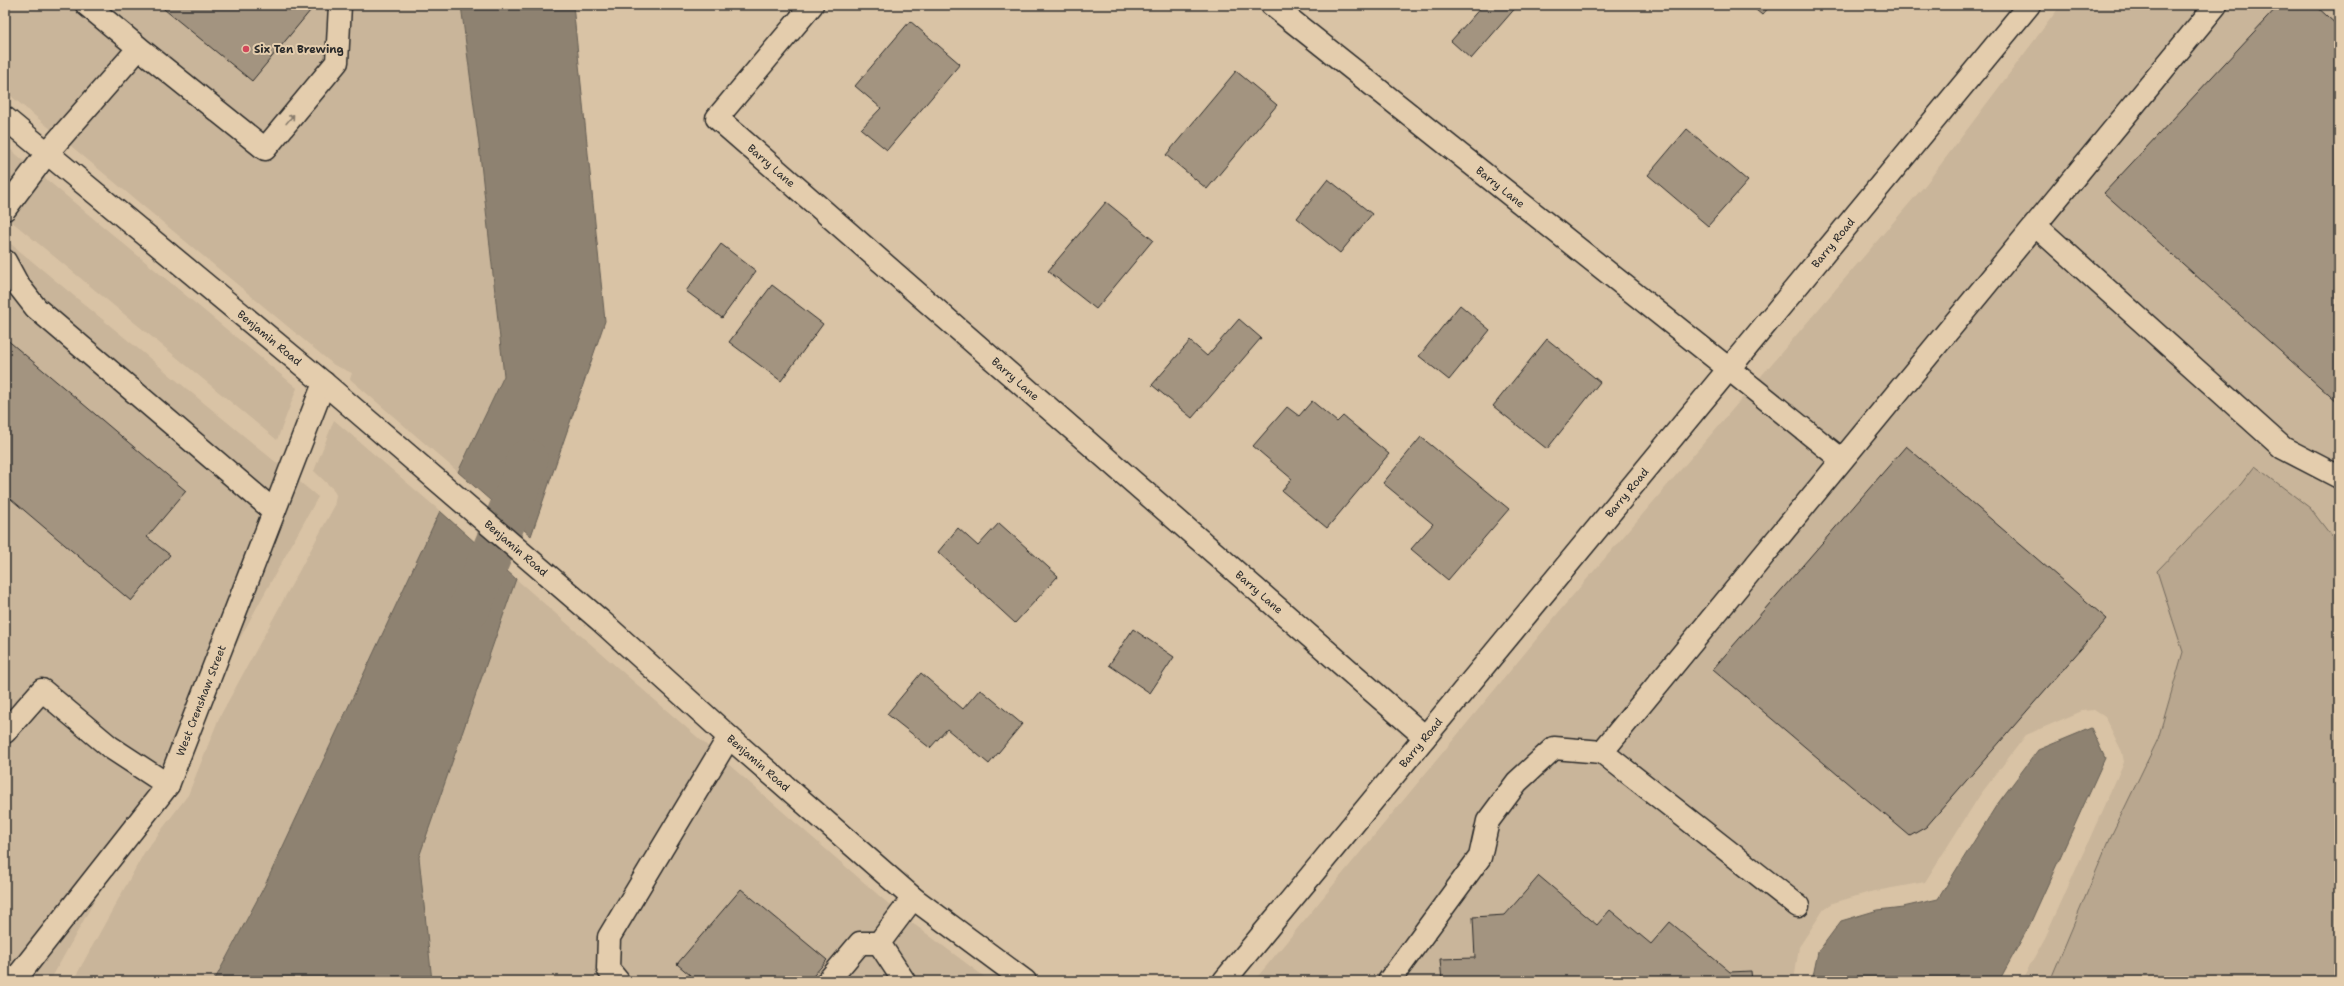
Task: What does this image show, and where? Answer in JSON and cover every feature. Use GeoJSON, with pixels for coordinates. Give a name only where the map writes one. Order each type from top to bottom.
{"type":"FeatureCollection","features":[{"type":"Feature","properties":{"kind":"street"},"geometry":{"type":"LineString","coordinates":[[87,5],[265,149],[337,62],[340,5]]}},
{"type":"Feature","properties":{"kind":"street","name":"Barry Lane"},"geometry":{"type":"LineString","coordinates":[[812,5],[717,118],[1425,737]]}},
{"type":"Feature","properties":{"kind":"street","name":"Barry Lane"},"geometry":{"type":"LineString","coordinates":[[1272,5],[1842,460]]}},
{"type":"Feature","properties":{"kind":"street","name":"Barry Road"},"geometry":{"type":"LineString","coordinates":[[1224,981],[2029,5]]}},
{"type":"Feature","properties":{"kind":"street"},"geometry":{"type":"LineString","coordinates":[[1602,752],[2216,5]]}},
{"type":"Feature","properties":{"kind":"street"},"geometry":{"type":"LineString","coordinates":[[5,209],[47,153],[139,48]]}},
{"type":"Feature","properties":{"kind":"street","name":"Benjamin Road"},"geometry":{"type":"LineString","coordinates":[[5,118],[324,383],[601,620],[729,737],[913,898],[1025,981]]}},
{"type":"Feature","properties":{"kind":"street"},"geometry":{"type":"LineString","coordinates":[[2035,225],[2283,448],[2339,477]]}},
{"type":"Feature","properties":{"kind":"street"},"geometry":{"type":"LineString","coordinates":[[5,260],[18,286],[36,308],[274,511]]}},
{"type":"Feature","properties":{"kind":"street","name":"West Crenshaw Street"},"geometry":{"type":"LineString","coordinates":[[14,981],[168,785],[324,383]]}},
{"type":"Feature","properties":{"kind":"street"},"geometry":{"type":"LineString","coordinates":[[5,732],[42,690],[110,747],[168,785]]}},
{"type":"Feature","properties":{"kind":"street"},"geometry":{"type":"LineString","coordinates":[[618,981],[608,969],[609,938],[729,737]]}},
{"type":"Feature","properties":{"kind":"street"},"geometry":{"type":"LineString","coordinates":[[1389,981],[1480,857],[1488,821],[1517,782],[1554,748],[1602,752],[1798,906]]}},
{"type":"Feature","properties":{"kind":"street"},"geometry":{"type":"LineString","coordinates":[[879,943],[913,898]]}},
{"type":"Feature","properties":{"kind":"street"},"geometry":{"type":"LineString","coordinates":[[828,981],[860,943],[879,943]]}},
{"type":"Feature","properties":{"kind":"street"},"geometry":{"type":"LineString","coordinates":[[879,943],[904,981]]}},
{"type":"Feature","properties":{"kind":"shaded area"},"geometry":{"type":"Polygon","coordinates":[[[5,5],[461,5],[479,145],[504,376],[458,472],[350,379],[352,373],[334,365],[5,91],[5,5]]]}},
{"type":"Feature","properties":{"kind":"shaded area"},"geometry":{"type":"Polygon","coordinates":[[[461,5],[573,5],[605,321],[531,536],[458,472],[504,376],[479,145],[461,5]]]}},
{"type":"Feature","properties":{"kind":"shaded area"},"geometry":{"type":"Polygon","coordinates":[[[2061,5],[2339,5],[2339,546],[2310,508],[2255,466],[2241,484],[2158,571],[2183,652],[2158,739],[2110,838],[2050,981],[2021,981],[2046,936],[2124,762],[2122,752],[2105,717],[2094,710],[2082,711],[2026,735],[1980,795],[1925,882],[1870,892],[1833,903],[1824,909],[1799,947],[1794,981],[1254,981],[1563,607],[1926,184],[2061,5]]]}},
{"type":"Feature","properties":{"kind":"shaded area"},"geometry":{"type":"Polygon","coordinates":[[[5,145],[297,388],[277,440],[5,216],[5,145]]]}},
{"type":"Feature","properties":{"kind":"shaded area"},"geometry":{"type":"Polygon","coordinates":[[[5,239],[318,497],[50,981],[5,981],[5,239]]]}},
{"type":"Feature","properties":{"kind":"shaded area"},"geometry":{"type":"Polygon","coordinates":[[[334,420],[440,511],[264,887],[214,981],[73,981],[144,853],[188,795],[219,718],[334,507],[336,495],[333,489],[314,471],[334,420]]]}},
{"type":"Feature","properties":{"kind":"shaded area"},"geometry":{"type":"Polygon","coordinates":[[[2255,466],[2310,508],[2339,546],[2339,981],[2050,981],[2110,838],[2158,739],[2183,652],[2157,571],[2241,484],[2255,466]]]}},
{"type":"Feature","properties":{"kind":"shaded area"},"geometry":{"type":"Polygon","coordinates":[[[440,511],[516,579],[419,857],[432,981],[214,981],[264,887],[440,511]]]}},
{"type":"Feature","properties":{"kind":"shaded area"},"geometry":{"type":"Polygon","coordinates":[[[516,579],[899,913],[990,981],[432,981],[419,857],[516,579]]]}},
{"type":"Feature","properties":{"kind":"shaded area"},"geometry":{"type":"Polygon","coordinates":[[[2091,728],[2105,758],[2029,926],[1999,981],[1812,981],[1818,952],[1841,921],[1878,910],[1903,907],[1938,899],[1996,806],[2038,750],[2091,728]]]}},
{"type":"Feature","properties":{"kind":"building","name":"Six Ten Brewing"},"geometry":{"type":"Polygon","coordinates":[[[159,5],[315,5],[252,81],[159,5]]]}},
{"type":"Feature","properties":{"kind":"building"},"geometry":{"type":"Polygon","coordinates":[[[1483,5],[1518,5],[1471,59],[1451,41],[1483,5]]]}},
{"type":"Feature","properties":{"kind":"building"},"geometry":{"type":"Polygon","coordinates":[[[1750,5],[1771,5],[1762,15],[1750,5]]]}},
{"type":"Feature","properties":{"kind":"building"},"geometry":{"type":"Polygon","coordinates":[[[2279,5],[2315,5],[2339,27],[2339,404],[2104,193],[2279,5]]]}},
{"type":"Feature","properties":{"kind":"building"},"geometry":{"type":"Polygon","coordinates":[[[910,21],[960,64],[887,150],[861,129],[881,108],[855,86],[910,21]]]}},
{"type":"Feature","properties":{"kind":"building"},"geometry":{"type":"Polygon","coordinates":[[[1236,71],[1277,105],[1207,189],[1166,155],[1236,71]]]}},
{"type":"Feature","properties":{"kind":"building"},"geometry":{"type":"Polygon","coordinates":[[[1687,129],[1748,181],[1708,226],[1648,175],[1687,129]]]}},
{"type":"Feature","properties":{"kind":"building"},"geometry":{"type":"Polygon","coordinates":[[[1328,179],[1372,214],[1340,253],[1297,218],[1328,179]]]}},
{"type":"Feature","properties":{"kind":"building"},"geometry":{"type":"Polygon","coordinates":[[[1106,202],[1153,240],[1096,309],[1048,271],[1106,202]]]}},
{"type":"Feature","properties":{"kind":"building"},"geometry":{"type":"Polygon","coordinates":[[[721,244],[756,271],[722,318],[686,291],[721,244]]]}},
{"type":"Feature","properties":{"kind":"building"},"geometry":{"type":"Polygon","coordinates":[[[772,285],[823,324],[781,381],[729,342],[772,285]]]}},
{"type":"Feature","properties":{"kind":"building"},"geometry":{"type":"Polygon","coordinates":[[[1460,305],[1490,330],[1449,380],[1419,356],[1460,305]]]}},
{"type":"Feature","properties":{"kind":"building"},"geometry":{"type":"Polygon","coordinates":[[[1239,319],[1261,338],[1192,418],[1152,385],[1190,341],[1207,356],[1239,319]]]}},
{"type":"Feature","properties":{"kind":"building"},"geometry":{"type":"Polygon","coordinates":[[[5,338],[186,491],[147,537],[170,555],[131,601],[5,494],[5,338]]]}},
{"type":"Feature","properties":{"kind":"building"},"geometry":{"type":"Polygon","coordinates":[[[1547,339],[1600,382],[1547,449],[1493,406],[1547,339]]]}},
{"type":"Feature","properties":{"kind":"building"},"geometry":{"type":"Polygon","coordinates":[[[1312,401],[1337,422],[1343,416],[1389,454],[1327,528],[1282,491],[1292,479],[1253,446],[1287,407],[1299,416],[1312,401]]]}},
{"type":"Feature","properties":{"kind":"building"},"geometry":{"type":"Polygon","coordinates":[[[1421,437],[1509,509],[1448,580],[1411,549],[1433,524],[1383,483],[1421,437]]]}},
{"type":"Feature","properties":{"kind":"building"},"geometry":{"type":"Polygon","coordinates":[[[1906,446],[2107,619],[1926,827],[1910,836],[1713,669],[1906,446]]]}},
{"type":"Feature","properties":{"kind":"building"},"geometry":{"type":"Polygon","coordinates":[[[999,523],[1058,576],[1015,623],[938,552],[958,528],[978,546],[999,523]]]}},
{"type":"Feature","properties":{"kind":"building"},"geometry":{"type":"Polygon","coordinates":[[[1133,629],[1174,657],[1150,693],[1109,665],[1133,629]]]}},
{"type":"Feature","properties":{"kind":"building"},"geometry":{"type":"Polygon","coordinates":[[[921,673],[963,709],[980,689],[1022,724],[989,764],[947,729],[930,748],[887,714],[921,673]]]}},
{"type":"Feature","properties":{"kind":"building"},"geometry":{"type":"Polygon","coordinates":[[[1539,876],[1597,925],[1610,910],[1651,944],[1670,922],[1730,972],[1751,971],[1752,981],[1442,981],[1440,959],[1475,958],[1473,917],[1505,915],[1539,876]]]}},
{"type":"Feature","properties":{"kind":"building"},"geometry":{"type":"Polygon","coordinates":[[[741,889],[827,960],[809,981],[697,981],[677,964],[741,889]]]}},
{"type":"Feature","properties":{"kind":"waterway"},"geometry":{"type":"LineString","coordinates":[[469,609],[523,477],[527,460]]}},
{"type":"Feature","properties":{"kind":"place","name":"Six Ten Brewing"},"geometry":{"type":"Point","coordinates":[246,49]}}]}
